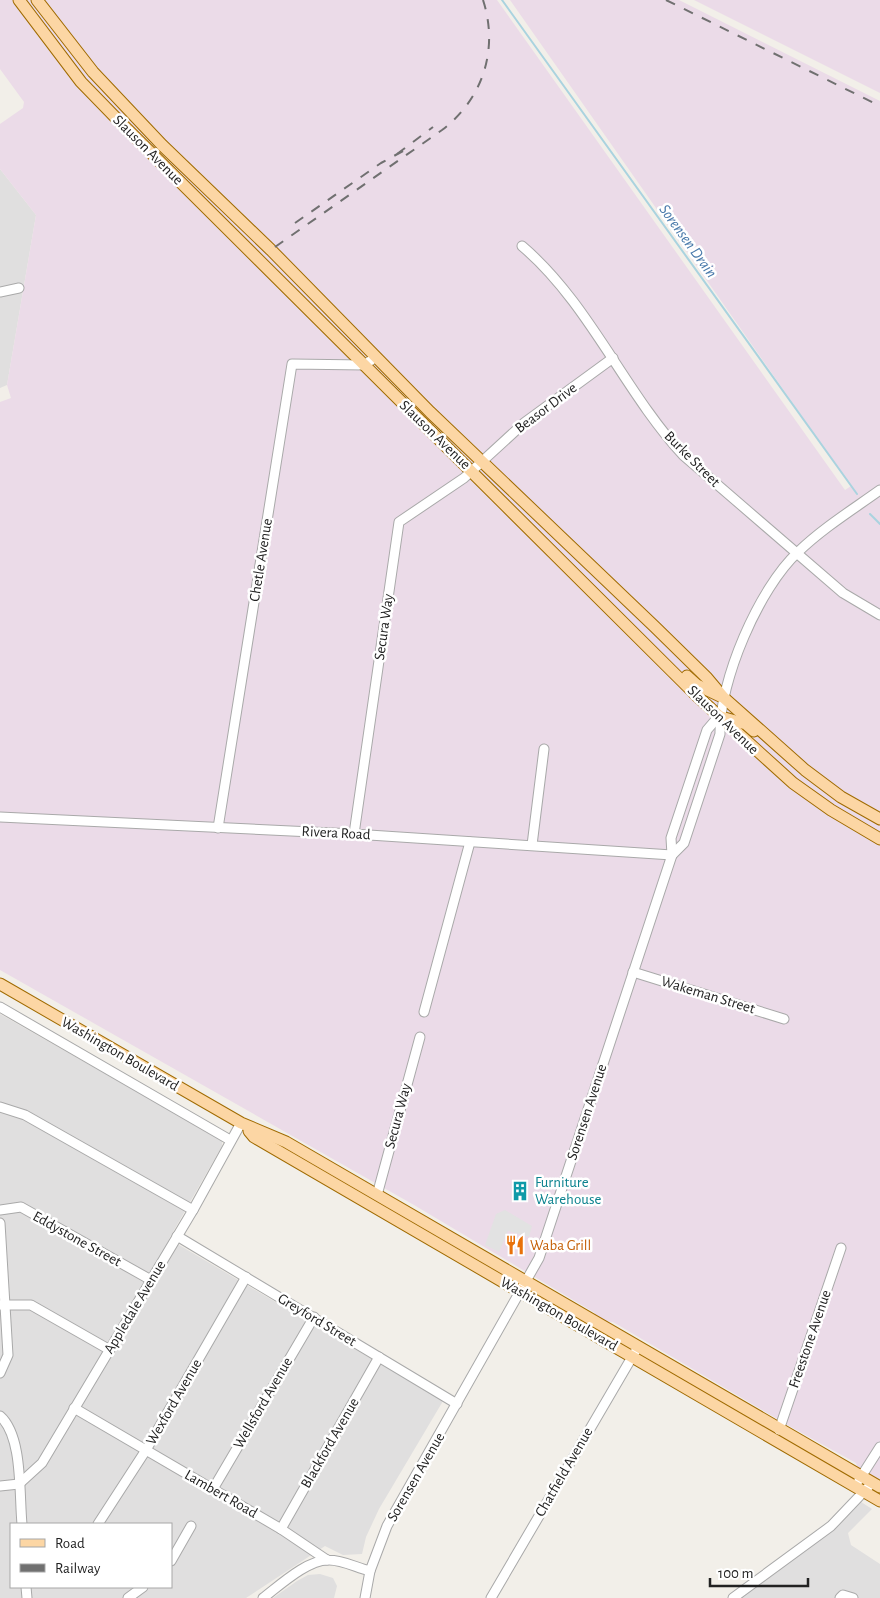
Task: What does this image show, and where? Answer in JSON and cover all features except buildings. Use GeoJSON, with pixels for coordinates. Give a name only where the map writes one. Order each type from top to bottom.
{"type":"FeatureCollection","features":[{"type":"Feature","properties":{"kind":"main road","name":"Slauson Avenue"},"geometry":{"type":"LineString","coordinates":[[20,0],[81,82],[719,716],[793,783],[831,810],[880,839]]}},
{"type":"Feature","properties":{"kind":"main road","name":"Slauson Avenue"},"geometry":{"type":"LineString","coordinates":[[37,0],[93,72],[162,145],[482,462],[656,627],[707,678],[723,698],[797,764],[842,797],[880,820]]}},
{"type":"Feature","properties":{"kind":"main road"},"geometry":{"type":"LineString","coordinates":[[151,153],[162,145]]}},
{"type":"Feature","properties":{"kind":"main road"},"geometry":{"type":"LineString","coordinates":[[196,198],[207,188]]}},
{"type":"Feature","properties":{"kind":"main road"},"geometry":{"type":"LineString","coordinates":[[658,656],[664,656],[696,685],[723,698]]}},
{"type":"Feature","properties":{"kind":"main road"},"geometry":{"type":"LineString","coordinates":[[719,716],[746,724],[786,761],[797,764]]}},
{"type":"Feature","properties":{"kind":"main road","name":"Washington Boulevard"},"geometry":{"type":"LineString","coordinates":[[0,984],[241,1123],[286,1142],[377,1195],[524,1287]]}},
{"type":"Feature","properties":{"kind":"main road","name":"Washington Boulevard"},"geometry":{"type":"LineString","coordinates":[[241,1123],[254,1137],[524,1287],[860,1485],[876,1485]]}},
{"type":"Feature","properties":{"kind":"main road","name":"Washington Boulevard"},"geometry":{"type":"LineString","coordinates":[[635,1352],[780,1430],[880,1501]]}},
{"type":"Feature","properties":{"kind":"street","name":"Burke Street"},"geometry":{"type":"LineString","coordinates":[[522,246],[543,264],[613,358],[668,439],[683,455],[843,593],[880,615]]}},
{"type":"Feature","properties":{"kind":"street"},"geometry":{"type":"LineString","coordinates":[[0,292],[19,288]]}},
{"type":"Feature","properties":{"kind":"street"},"geometry":{"type":"LineString","coordinates":[[364,365],[376,357]]}},
{"type":"Feature","properties":{"kind":"street","name":"Beasor Drive"},"geometry":{"type":"LineString","coordinates":[[482,462],[524,423],[613,358]]}},
{"type":"Feature","properties":{"kind":"street","name":"Chetle Avenue"},"geometry":{"type":"LineString","coordinates":[[218,828],[292,364],[364,365]]}},
{"type":"Feature","properties":{"kind":"street","name":"Secura Way"},"geometry":{"type":"LineString","coordinates":[[354,834],[399,522],[473,471],[482,462]]}},
{"type":"Feature","properties":{"kind":"street","name":"Sorensen Avenue"},"geometry":{"type":"LineString","coordinates":[[672,855],[684,843],[720,734],[719,716],[723,698],[740,647],[753,617],[773,582],[796,553],[826,527],[880,490]]}},
{"type":"Feature","properties":{"kind":"street","name":"Sorensen Avenue"},"geometry":{"type":"LineString","coordinates":[[365,1598],[370,1572],[388,1526],[524,1287],[545,1241],[672,855],[671,838],[707,730],[719,716]]}},
{"type":"Feature","properties":{"kind":"street"},"geometry":{"type":"LineString","coordinates":[[532,845],[544,750]]}},
{"type":"Feature","properties":{"kind":"street","name":"Rivera Road"},"geometry":{"type":"LineString","coordinates":[[0,817],[354,834],[672,855]]}},
{"type":"Feature","properties":{"kind":"street"},"geometry":{"type":"LineString","coordinates":[[424,1012],[470,842]]}},
{"type":"Feature","properties":{"kind":"street","name":"Wakeman Street"},"geometry":{"type":"LineString","coordinates":[[633,972],[784,1019]]}},
{"type":"Feature","properties":{"kind":"street","name":"Washington Boulevard"},"geometry":{"type":"LineString","coordinates":[[0,1006],[230,1140]]}},
{"type":"Feature","properties":{"kind":"street","name":"Secura Way"},"geometry":{"type":"LineString","coordinates":[[377,1195],[420,1037]]}},
{"type":"Feature","properties":{"kind":"street"},"geometry":{"type":"LineString","coordinates":[[0,1107],[25,1115],[193,1210]]}},
{"type":"Feature","properties":{"kind":"street","name":"Appledale Avenue"},"geometry":{"type":"LineString","coordinates":[[18,1484],[42,1463],[178,1236],[241,1123]]}},
{"type":"Feature","properties":{"kind":"street","name":"Eddystone Street"},"geometry":{"type":"LineString","coordinates":[[0,1210],[21,1207],[152,1280]]}},
{"type":"Feature","properties":{"kind":"street"},"geometry":{"type":"LineString","coordinates":[[0,1222],[3,1305],[8,1355],[0,1373]]}},
{"type":"Feature","properties":{"kind":"street","name":"Greyford Street"},"geometry":{"type":"LineString","coordinates":[[178,1236],[458,1404]]}},
{"type":"Feature","properties":{"kind":"street","name":"Freestone Avenue"},"geometry":{"type":"LineString","coordinates":[[780,1430],[841,1248]]}},
{"type":"Feature","properties":{"kind":"street","name":"Wexford Avenue"},"geometry":{"type":"LineString","coordinates":[[99,1523],[146,1450],[246,1277]]}},
{"type":"Feature","properties":{"kind":"street"},"geometry":{"type":"LineString","coordinates":[[3,1305],[31,1305],[110,1350]]}},
{"type":"Feature","properties":{"kind":"street","name":"Wellsford Avenue"},"geometry":{"type":"LineString","coordinates":[[213,1489],[314,1318]]}},
{"type":"Feature","properties":{"kind":"street","name":"Chatfield Avenue"},"geometry":{"type":"LineString","coordinates":[[491,1598],[635,1352]]}},
{"type":"Feature","properties":{"kind":"street","name":"Blackford Avenue"},"geometry":{"type":"LineString","coordinates":[[281,1529],[379,1357]]}},
{"type":"Feature","properties":{"kind":"street","name":"Lambert Road"},"geometry":{"type":"LineString","coordinates":[[74,1408],[281,1529],[327,1560],[370,1572]]}},
{"type":"Feature","properties":{"kind":"street"},"geometry":{"type":"LineString","coordinates":[[0,1416],[5,1420],[16,1443],[22,1523]]}},
{"type":"Feature","properties":{"kind":"street"},"geometry":{"type":"LineString","coordinates":[[733,1598],[831,1526],[860,1485],[880,1447]]}},
{"type":"Feature","properties":{"kind":"street"},"geometry":{"type":"LineString","coordinates":[[0,1486],[18,1484]]}},
{"type":"Feature","properties":{"kind":"street"},"geometry":{"type":"LineString","coordinates":[[172,1559],[192,1526]]}},
{"type":"Feature","properties":{"kind":"street"},"geometry":{"type":"LineString","coordinates":[[304,1544],[309,1565]]}},
{"type":"Feature","properties":{"kind":"street"},"geometry":{"type":"LineString","coordinates":[[263,1598],[309,1565],[327,1560]]}},
{"type":"Feature","properties":{"kind":"street"},"geometry":{"type":"LineString","coordinates":[[128,1598],[142,1588]]}},
{"type":"Feature","properties":{"kind":"street"},"geometry":{"type":"LineString","coordinates":[[840,1598],[843,1595],[853,1598]]}},
{"type":"Feature","properties":{"kind":"shaded area"},"geometry":{"type":"Polygon","coordinates":[[[0,0],[497,0],[845,490],[851,486],[510,0],[679,0],[880,101],[880,1479],[861,1477],[856,1463],[613,1322],[591,1320],[595,1313],[414,1205],[0,970],[0,402],[11,398],[7,385],[36,215],[0,169],[0,124],[23,108],[24,102],[0,69],[0,0]]]}},
{"type":"Feature","properties":{"kind":"shaded area"},"geometry":{"type":"Polygon","coordinates":[[[694,0],[880,0],[880,93],[694,0]]]}},
{"type":"Feature","properties":{"kind":"shaded area"},"geometry":{"type":"Polygon","coordinates":[[[0,169],[36,215],[7,385],[0,388],[0,169]]]}},
{"type":"Feature","properties":{"kind":"shaded area"},"geometry":{"type":"Polygon","coordinates":[[[0,1014],[222,1140],[222,1146],[169,1239],[443,1401],[379,1509],[366,1537],[362,1554],[343,1555],[325,1546],[246,1598],[0,1598],[0,1014]]]}},
{"type":"Feature","properties":{"kind":"shaded area"},"geometry":{"type":"Polygon","coordinates":[[[505,1210],[532,1226],[529,1237],[508,1231],[499,1252],[485,1245],[496,1214],[505,1210]]]}},
{"type":"Feature","properties":{"kind":"shaded area"},"geometry":{"type":"Polygon","coordinates":[[[858,1500],[872,1509],[848,1533],[851,1545],[880,1564],[880,1598],[732,1598],[858,1500]]]}},
{"type":"Feature","properties":{"kind":"shaded area"},"geometry":{"type":"Polygon","coordinates":[[[320,1574],[333,1578],[337,1586],[334,1598],[273,1598],[308,1575],[320,1574]]]}},
{"type":"Feature","properties":{"kind":"waterway","name":"Sorensen Drain"},"geometry":{"type":"LineString","coordinates":[[502,0],[857,494]]}},
{"type":"Feature","properties":{"kind":"waterway","name":"Sorensen Drain"},"geometry":{"type":"LineString","coordinates":[[870,514],[880,524]]}},
{"type":"Feature","properties":{"kind":"railway"},"geometry":{"type":"LineString","coordinates":[[275,247],[442,130],[468,104],[484,72],[488,54],[488,18],[483,0]]}},
{"type":"Feature","properties":{"kind":"railway"},"geometry":{"type":"LineString","coordinates":[[666,0],[880,106]]}},
{"type":"Feature","properties":{"kind":"railway"},"geometry":{"type":"LineString","coordinates":[[397,154],[433,127]]}},
{"type":"Feature","properties":{"kind":"railway"},"geometry":{"type":"LineString","coordinates":[[295,223],[381,163],[403,151]]}},
{"type":"Feature","properties":{"kind":"place","name":"Furniture Warehouse"},"geometry":{"type":"Point","coordinates":[520,1191]}},
{"type":"Feature","properties":{"kind":"place","name":"Waba Grill"},"geometry":{"type":"Point","coordinates":[515,1245]}}]}
